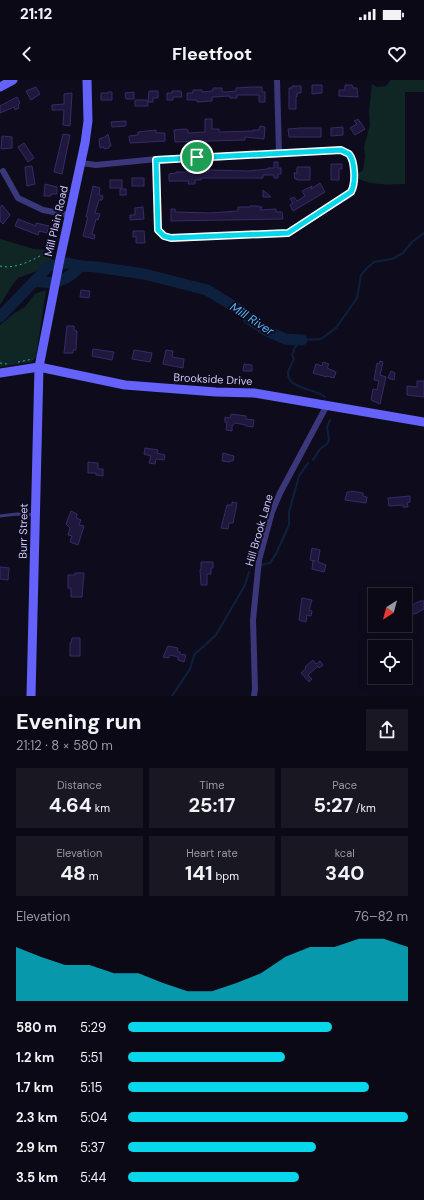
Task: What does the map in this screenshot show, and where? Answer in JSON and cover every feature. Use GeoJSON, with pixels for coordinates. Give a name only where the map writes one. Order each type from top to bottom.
{"type":"FeatureCollection","features":[{"type":"Feature","properties":{"kind":"main road"},"geometry":{"type":"LineString","coordinates":[[0,87],[14,80]]}},
{"type":"Feature","properties":{"kind":"main road","name":"Mill Plain Road"},"geometry":{"type":"LineString","coordinates":[[39,367],[69,215],[81,163],[88,121],[87,80]]}},
{"type":"Feature","properties":{"kind":"main road","name":"Brookside Drive"},"geometry":{"type":"LineString","coordinates":[[0,373],[39,367],[125,385],[185,390],[254,393],[424,422]]}},
{"type":"Feature","properties":{"kind":"main road","name":"Burr Street"},"geometry":{"type":"LineString","coordinates":[[31,696],[39,367]]}},
{"type":"Feature","properties":{"kind":"street"},"geometry":{"type":"LineString","coordinates":[[277,80],[279,153]]}},
{"type":"Feature","properties":{"kind":"street"},"geometry":{"type":"LineString","coordinates":[[81,163],[96,165],[156,160],[338,150],[349,154],[353,163],[354,186],[351,192],[288,233],[171,238],[164,236],[158,230],[156,160]]}},
{"type":"Feature","properties":{"kind":"street"},"geometry":{"type":"LineString","coordinates":[[3,171],[18,198],[43,210],[69,215]]}},
{"type":"Feature","properties":{"kind":"street","name":"Hill Brook Lane"},"geometry":{"type":"LineString","coordinates":[[254,696],[253,620],[259,560],[272,512],[280,493],[327,405]]}},
{"type":"Feature","properties":{"kind":"lane"},"geometry":{"type":"LineString","coordinates":[[0,516],[16,514],[36,515]]}},
{"type":"Feature","properties":{"kind":"path"},"geometry":{"type":"LineString","coordinates":[[0,266],[15,266],[24,263],[51,250],[52,243],[56,242]]}},
{"type":"Feature","properties":{"kind":"path"},"geometry":{"type":"LineString","coordinates":[[13,363],[33,359]]}},
{"type":"Feature","properties":{"kind":"path"},"geometry":{"type":"LineString","coordinates":[[0,363],[8,364]]}},
{"type":"Feature","properties":{"kind":"green space"},"geometry":{"type":"Polygon","coordinates":[[[391,80],[424,80],[424,92],[405,92],[405,184],[379,184],[366,182],[354,177],[363,170],[365,157],[364,147],[370,125],[369,112],[372,84],[377,87],[386,86],[391,80]]]}},
{"type":"Feature","properties":{"kind":"green space"},"geometry":{"type":"Polygon","coordinates":[[[0,239],[34,249],[53,251],[51,261],[37,271],[18,278],[0,305],[0,239]]]}},
{"type":"Feature","properties":{"kind":"green space"},"geometry":{"type":"Polygon","coordinates":[[[46,290],[36,357],[31,362],[0,367],[0,325],[16,312],[25,307],[35,294],[46,290]]]}},
{"type":"Feature","properties":{"kind":"building"},"geometry":{"type":"Polygon","coordinates":[[[312,85],[322,85],[322,93],[312,94],[312,85]]]}},
{"type":"Feature","properties":{"kind":"building"},"geometry":{"type":"Polygon","coordinates":[[[345,85],[352,85],[353,88],[357,88],[358,97],[339,96],[339,90],[345,90],[345,85]]]}},
{"type":"Feature","properties":{"kind":"building"},"geometry":{"type":"Polygon","coordinates":[[[292,86],[301,86],[301,93],[297,93],[296,97],[296,109],[289,109],[289,88],[292,88],[292,86]]]}},
{"type":"Feature","properties":{"kind":"building"},"geometry":{"type":"Polygon","coordinates":[[[36,87],[40,94],[31,100],[26,91],[36,87]]]}},
{"type":"Feature","properties":{"kind":"building"},"geometry":{"type":"Polygon","coordinates":[[[262,87],[262,92],[265,92],[265,102],[259,102],[259,95],[237,95],[237,98],[230,98],[230,96],[212,97],[212,101],[197,102],[197,100],[187,100],[187,93],[193,93],[193,90],[202,90],[202,92],[213,91],[213,88],[222,88],[222,92],[227,92],[236,91],[236,88],[262,87]]]}},
{"type":"Feature","properties":{"kind":"building"},"geometry":{"type":"Polygon","coordinates":[[[149,91],[158,91],[158,98],[153,98],[153,102],[148,102],[149,91]]]}},
{"type":"Feature","properties":{"kind":"building"},"geometry":{"type":"Polygon","coordinates":[[[172,91],[181,91],[182,97],[173,97],[173,100],[167,100],[167,93],[172,93],[172,91]]]}},
{"type":"Feature","properties":{"kind":"building"},"geometry":{"type":"Polygon","coordinates":[[[112,92],[112,100],[101,100],[101,93],[112,92]]]}},
{"type":"Feature","properties":{"kind":"building"},"geometry":{"type":"Polygon","coordinates":[[[134,92],[134,99],[126,99],[125,93],[134,92]]]}},
{"type":"Feature","properties":{"kind":"building"},"geometry":{"type":"Polygon","coordinates":[[[72,93],[70,126],[63,125],[64,110],[52,110],[52,105],[64,104],[64,94],[72,93]]]}},
{"type":"Feature","properties":{"kind":"building"},"geometry":{"type":"Polygon","coordinates":[[[17,97],[20,103],[18,105],[19,108],[15,110],[14,107],[0,113],[0,106],[17,97]]]}},
{"type":"Feature","properties":{"kind":"building"},"geometry":{"type":"Polygon","coordinates":[[[135,100],[147,100],[148,106],[135,106],[135,100]]]}},
{"type":"Feature","properties":{"kind":"building"},"geometry":{"type":"Polygon","coordinates":[[[205,119],[212,119],[212,129],[219,129],[219,132],[253,131],[259,130],[260,126],[265,127],[264,139],[245,137],[245,140],[175,142],[174,130],[186,129],[188,130],[188,133],[205,132],[205,119]]]}},
{"type":"Feature","properties":{"kind":"building"},"geometry":{"type":"Polygon","coordinates":[[[358,119],[365,129],[355,135],[350,128],[357,124],[354,121],[358,119]]]}},
{"type":"Feature","properties":{"kind":"building"},"geometry":{"type":"Polygon","coordinates":[[[126,121],[126,126],[112,127],[111,122],[126,121]]]}},
{"type":"Feature","properties":{"kind":"building"},"geometry":{"type":"Polygon","coordinates":[[[343,127],[343,135],[331,136],[331,128],[343,127]]]}},
{"type":"Feature","properties":{"kind":"building"},"geometry":{"type":"Polygon","coordinates":[[[321,128],[321,137],[289,137],[288,129],[321,128]]]}},
{"type":"Feature","properties":{"kind":"building"},"geometry":{"type":"Polygon","coordinates":[[[156,130],[156,133],[165,133],[165,141],[130,143],[129,136],[138,135],[138,132],[156,130]]]}},
{"type":"Feature","properties":{"kind":"building"},"geometry":{"type":"Polygon","coordinates":[[[63,134],[70,135],[62,174],[54,172],[63,134]]]}},
{"type":"Feature","properties":{"kind":"building"},"geometry":{"type":"Polygon","coordinates":[[[108,134],[111,146],[104,149],[104,147],[100,148],[99,139],[108,134]]]}},
{"type":"Feature","properties":{"kind":"building"},"geometry":{"type":"Polygon","coordinates":[[[2,136],[12,137],[12,148],[1,149],[2,136]]]}},
{"type":"Feature","properties":{"kind":"building"},"geometry":{"type":"Polygon","coordinates":[[[24,143],[34,158],[28,162],[18,147],[24,143]]]}},
{"type":"Feature","properties":{"kind":"building"},"geometry":{"type":"Polygon","coordinates":[[[274,162],[278,162],[278,168],[281,168],[281,174],[278,174],[278,178],[274,178],[274,175],[263,175],[263,178],[201,178],[201,180],[195,180],[195,184],[188,184],[189,181],[169,181],[169,174],[176,172],[209,172],[209,170],[248,171],[268,169],[274,168],[274,162]]]}},
{"type":"Feature","properties":{"kind":"building"},"geometry":{"type":"Polygon","coordinates":[[[331,164],[342,164],[342,169],[339,169],[339,180],[331,180],[331,164]]]}},
{"type":"Feature","properties":{"kind":"building"},"geometry":{"type":"Polygon","coordinates":[[[32,166],[35,184],[27,186],[25,167],[32,166]]]}},
{"type":"Feature","properties":{"kind":"building"},"geometry":{"type":"Polygon","coordinates":[[[297,167],[310,167],[310,180],[295,179],[294,173],[297,173],[297,167]]]}},
{"type":"Feature","properties":{"kind":"building"},"geometry":{"type":"Polygon","coordinates":[[[132,178],[144,178],[144,186],[132,186],[132,178]]]}},
{"type":"Feature","properties":{"kind":"building"},"geometry":{"type":"Polygon","coordinates":[[[110,180],[122,180],[122,188],[110,188],[110,180]]]}},
{"type":"Feature","properties":{"kind":"building"},"geometry":{"type":"Polygon","coordinates":[[[320,183],[325,192],[293,211],[290,205],[293,203],[290,199],[294,197],[297,201],[305,196],[302,191],[312,186],[311,189],[320,183]]]}},
{"type":"Feature","properties":{"kind":"building"},"geometry":{"type":"Polygon","coordinates":[[[45,184],[57,187],[57,194],[44,196],[45,184]]]}},
{"type":"Feature","properties":{"kind":"building"},"geometry":{"type":"Polygon","coordinates":[[[93,186],[100,188],[99,195],[103,196],[102,200],[99,200],[95,213],[100,214],[98,220],[96,219],[92,234],[95,235],[94,239],[83,236],[93,186]]]}},
{"type":"Feature","properties":{"kind":"building"},"geometry":{"type":"Polygon","coordinates":[[[120,189],[126,189],[126,195],[120,195],[120,189]]]}},
{"type":"Feature","properties":{"kind":"building"},"geometry":{"type":"Polygon","coordinates":[[[263,190],[271,197],[263,197],[263,190]]]}},
{"type":"Feature","properties":{"kind":"building"},"geometry":{"type":"Polygon","coordinates":[[[2,205],[10,215],[3,224],[0,221],[0,208],[2,205]]]}},
{"type":"Feature","properties":{"kind":"building"},"geometry":{"type":"Polygon","coordinates":[[[143,207],[144,219],[130,220],[130,215],[135,215],[135,208],[143,207]]]}},
{"type":"Feature","properties":{"kind":"building"},"geometry":{"type":"Polygon","coordinates":[[[238,207],[262,207],[260,210],[276,209],[276,212],[282,212],[283,219],[171,221],[171,209],[175,209],[175,212],[210,213],[238,211],[238,207]]]}},
{"type":"Feature","properties":{"kind":"building"},"geometry":{"type":"Polygon","coordinates":[[[18,219],[36,226],[36,223],[49,226],[47,233],[39,231],[38,235],[15,226],[18,219]]]}},
{"type":"Feature","properties":{"kind":"building"},"geometry":{"type":"Polygon","coordinates":[[[133,231],[144,231],[145,243],[136,243],[136,236],[133,237],[133,231]]]}},
{"type":"Feature","properties":{"kind":"building"},"geometry":{"type":"Polygon","coordinates":[[[81,290],[90,291],[89,298],[80,297],[81,290]]]}},
{"type":"Feature","properties":{"kind":"building"},"geometry":{"type":"Polygon","coordinates":[[[67,326],[74,326],[74,330],[77,331],[76,350],[73,350],[73,353],[64,353],[67,326]]]}},
{"type":"Feature","properties":{"kind":"building"},"geometry":{"type":"Polygon","coordinates":[[[93,349],[114,352],[112,360],[92,356],[93,349]]]}},
{"type":"Feature","properties":{"kind":"building"},"geometry":{"type":"Polygon","coordinates":[[[134,350],[152,353],[150,362],[132,359],[134,350]]]}},
{"type":"Feature","properties":{"kind":"building"},"geometry":{"type":"Polygon","coordinates":[[[166,350],[173,351],[172,357],[184,359],[183,368],[163,364],[166,350]]]}},
{"type":"Feature","properties":{"kind":"building"},"geometry":{"type":"Polygon","coordinates":[[[380,361],[383,362],[380,375],[386,377],[380,404],[371,400],[373,389],[377,390],[379,381],[374,380],[377,363],[379,364],[380,361]]]}},
{"type":"Feature","properties":{"kind":"building"},"geometry":{"type":"Polygon","coordinates":[[[323,362],[329,364],[327,368],[336,372],[334,378],[313,373],[316,364],[322,366],[323,362]]]}},
{"type":"Feature","properties":{"kind":"building"},"geometry":{"type":"Polygon","coordinates":[[[244,364],[252,365],[252,371],[243,371],[244,364]]]}},
{"type":"Feature","properties":{"kind":"building"},"geometry":{"type":"Polygon","coordinates":[[[391,371],[395,373],[394,380],[388,378],[391,371]]]}},
{"type":"Feature","properties":{"kind":"building"},"geometry":{"type":"Polygon","coordinates":[[[417,381],[424,381],[424,397],[407,395],[407,386],[417,387],[417,381]]]}},
{"type":"Feature","properties":{"kind":"building"},"geometry":{"type":"Polygon","coordinates":[[[231,414],[246,416],[246,419],[254,420],[253,427],[235,423],[232,426],[232,431],[226,430],[227,423],[225,422],[225,417],[230,418],[231,414]]]}},
{"type":"Feature","properties":{"kind":"building"},"geometry":{"type":"Polygon","coordinates":[[[145,448],[158,450],[157,453],[165,455],[164,460],[156,459],[155,464],[149,463],[151,456],[144,454],[145,448]]]}},
{"type":"Feature","properties":{"kind":"building"},"geometry":{"type":"Polygon","coordinates":[[[223,453],[234,456],[233,461],[222,461],[223,453]]]}},
{"type":"Feature","properties":{"kind":"building"},"geometry":{"type":"Polygon","coordinates":[[[88,462],[98,463],[98,469],[103,469],[103,476],[96,475],[96,473],[88,473],[88,462]]]}},
{"type":"Feature","properties":{"kind":"building"},"geometry":{"type":"Polygon","coordinates":[[[351,491],[363,493],[363,496],[367,497],[366,503],[345,500],[347,492],[351,491]]]}},
{"type":"Feature","properties":{"kind":"building"},"geometry":{"type":"Polygon","coordinates":[[[410,496],[410,502],[407,503],[408,507],[403,507],[403,505],[389,506],[388,498],[410,496]]]}},
{"type":"Feature","properties":{"kind":"building"},"geometry":{"type":"Polygon","coordinates":[[[232,502],[237,503],[233,523],[229,523],[228,529],[221,528],[227,505],[232,505],[232,502]]]}},
{"type":"Feature","properties":{"kind":"building"},"geometry":{"type":"Polygon","coordinates":[[[71,511],[77,514],[76,518],[81,520],[79,525],[84,526],[78,545],[70,542],[72,536],[68,535],[70,528],[66,524],[71,511]]]}},
{"type":"Feature","properties":{"kind":"building"},"geometry":{"type":"Polygon","coordinates":[[[312,548],[320,550],[318,562],[326,565],[324,572],[312,569],[313,561],[315,561],[310,560],[312,548]]]}},
{"type":"Feature","properties":{"kind":"building"},"geometry":{"type":"Polygon","coordinates":[[[201,562],[213,562],[211,574],[207,574],[207,585],[201,585],[201,562]]]}},
{"type":"Feature","properties":{"kind":"building"},"geometry":{"type":"Polygon","coordinates":[[[0,567],[9,568],[8,580],[0,579],[0,567]]]}},
{"type":"Feature","properties":{"kind":"building"},"geometry":{"type":"Polygon","coordinates":[[[75,573],[84,573],[82,597],[71,597],[71,588],[68,588],[68,575],[75,575],[75,573]]]}},
{"type":"Feature","properties":{"kind":"building"},"geometry":{"type":"Polygon","coordinates":[[[302,598],[312,600],[309,610],[312,611],[311,616],[307,615],[306,622],[299,620],[302,598]]]}},
{"type":"Feature","properties":{"kind":"building"},"geometry":{"type":"Polygon","coordinates":[[[420,601],[424,601],[424,609],[415,614],[412,613],[412,605],[420,601]]]}},
{"type":"Feature","properties":{"kind":"building"},"geometry":{"type":"Polygon","coordinates":[[[72,638],[80,638],[80,656],[70,656],[70,643],[72,638]]]}},
{"type":"Feature","properties":{"kind":"building"},"geometry":{"type":"Polygon","coordinates":[[[168,646],[178,648],[177,651],[180,652],[180,654],[186,655],[184,662],[178,660],[178,657],[170,655],[169,658],[163,657],[168,646]]]}},
{"type":"Feature","properties":{"kind":"building"},"geometry":{"type":"Polygon","coordinates":[[[313,660],[316,664],[320,661],[323,665],[319,668],[318,666],[308,675],[312,679],[309,682],[301,673],[313,660]]]}},
{"type":"Feature","properties":{"kind":"waterway","name":"Mill River"},"geometry":{"type":"LineString","coordinates":[[325,397],[321,394],[298,386],[289,379],[288,372],[294,359],[292,355],[295,347],[302,340],[321,339],[336,328],[357,298],[361,275],[367,268],[374,262],[392,259],[403,253],[412,242],[424,233]]}},
{"type":"Feature","properties":{"kind":"waterway","name":"Mill River"},"geometry":{"type":"LineString","coordinates":[[0,317],[49,266],[68,263],[144,274],[207,290],[240,310],[249,319],[265,330],[285,339],[302,340]]}},
{"type":"Feature","properties":{"kind":"waterway","name":"Mill River"},"geometry":{"type":"LineString","coordinates":[[35,281],[60,281],[81,266]]}},
{"type":"Feature","properties":{"kind":"waterway"},"geometry":{"type":"LineString","coordinates":[[313,460],[320,449],[327,444],[329,440],[327,427],[330,420]]}},
{"type":"Feature","properties":{"kind":"waterway"},"geometry":{"type":"LineString","coordinates":[[261,565],[270,563],[276,554],[289,525],[289,512],[299,476],[308,463]]}},
{"type":"Feature","properties":{"kind":"waterway"},"geometry":{"type":"LineString","coordinates":[[172,696],[190,669],[194,655],[216,635],[245,585],[249,572]]}},
{"type":"Feature","properties":{"kind":"route"},"geometry":{"type":"LineString","coordinates":[[341,150],[351,156],[353,163],[354,186],[349,195],[288,233],[171,238],[164,236],[158,230],[156,160],[197,157],[341,150]]}}]}
